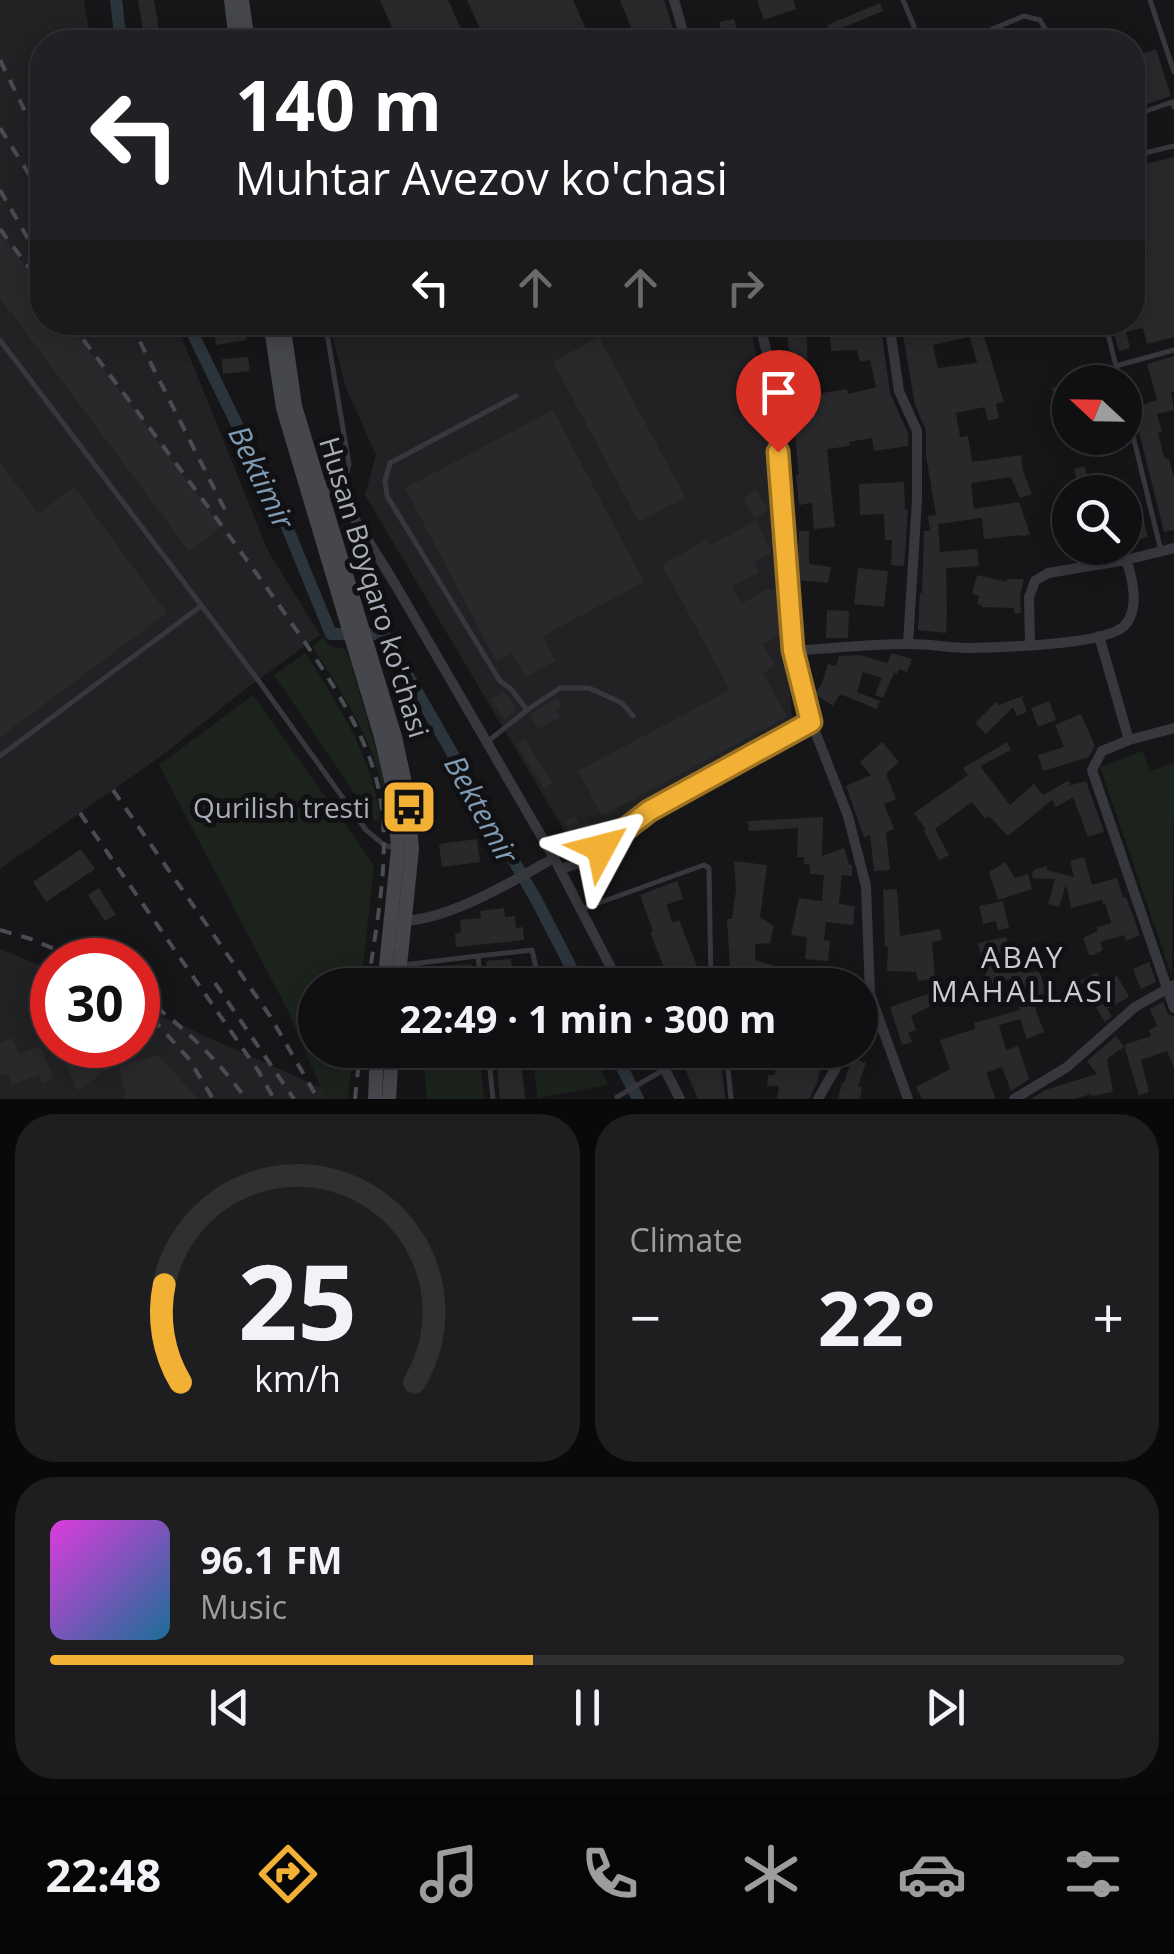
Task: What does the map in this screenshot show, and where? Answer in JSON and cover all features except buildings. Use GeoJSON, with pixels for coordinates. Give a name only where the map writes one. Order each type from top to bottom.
{"type":"FeatureCollection","features":[{"type":"Feature","properties":{"kind":"main road"},"geometry":{"type":"LineString","coordinates":[[231,0],[235,30]]}},
{"type":"Feature","properties":{"kind":"main road"},"geometry":{"type":"LineString","coordinates":[[242,0],[246,30]]}},
{"type":"Feature","properties":{"kind":"main road","name":"Husan Boyqaro ko'chasi"},"geometry":{"type":"LineString","coordinates":[[272,335],[283,408],[352,615]]}},
{"type":"Feature","properties":{"kind":"main road","name":"Husan Boyqaro ko'chasi"},"geometry":{"type":"LineString","coordinates":[[286,335],[295,406],[364,658],[402,765],[411,820],[399,921],[400,966]]}},
{"type":"Feature","properties":{"kind":"main road","name":"Husan Boyqaro ko'chasi"},"geometry":{"type":"LineString","coordinates":[[388,968],[399,921]]}},
{"type":"Feature","properties":{"kind":"main road"},"geometry":{"type":"LineString","coordinates":[[374,1099],[376,1068]]}},
{"type":"Feature","properties":{"kind":"main road"},"geometry":{"type":"LineString","coordinates":[[389,1099],[391,1068]]}},
{"type":"Feature","properties":{"kind":"street"},"geometry":{"type":"LineString","coordinates":[[677,0],[683,30]]}},
{"type":"Feature","properties":{"kind":"street"},"geometry":{"type":"LineString","coordinates":[[763,335],[772,377],[793,650],[811,722],[848,816],[866,886],[869,968]]}},
{"type":"Feature","properties":{"kind":"street"},"geometry":{"type":"LineString","coordinates":[[891,335],[900,391],[917,431],[918,481],[908,644]]}},
{"type":"Feature","properties":{"kind":"street"},"geometry":{"type":"LineString","coordinates":[[317,481],[340,498],[395,584],[554,858],[611,968]]}},
{"type":"Feature","properties":{"kind":"street"},"geometry":{"type":"LineString","coordinates":[[1142,556],[1174,548]]}},
{"type":"Feature","properties":{"kind":"street"},"geometry":{"type":"LineString","coordinates":[[1030,644],[1029,596],[1034,581],[1048,573],[1096,565]]}},
{"type":"Feature","properties":{"kind":"street"},"geometry":{"type":"LineString","coordinates":[[793,650],[908,644],[970,648],[1058,644],[1099,636],[1122,628],[1134,611],[1128,565]]}},
{"type":"Feature","properties":{"kind":"street"},"geometry":{"type":"LineString","coordinates":[[1099,636],[1128,740]]}},
{"type":"Feature","properties":{"kind":"street"},"geometry":{"type":"LineString","coordinates":[[560,869],[584,862],[649,811],[811,722]]}},
{"type":"Feature","properties":{"kind":"street"},"geometry":{"type":"LineString","coordinates":[[1174,744],[1171,729],[1128,740],[1102,752],[1092,770],[1170,986],[1174,1008]]}},
{"type":"Feature","properties":{"kind":"street"},"geometry":{"type":"LineString","coordinates":[[399,921],[432,916],[496,890],[554,858]]}},
{"type":"Feature","properties":{"kind":"street"},"geometry":{"type":"LineString","coordinates":[[1014,1099],[1068,1067],[1135,1007],[1170,986]]}},
{"type":"Feature","properties":{"kind":"street"},"geometry":{"type":"LineString","coordinates":[[878,1015],[908,1099]]}},
{"type":"Feature","properties":{"kind":"street"},"geometry":{"type":"LineString","coordinates":[[818,1099],[836,1068]]}},
{"type":"Feature","properties":{"kind":"street"},"geometry":{"type":"LineString","coordinates":[[664,1069],[680,1099]]}},
{"type":"Feature","properties":{"kind":"lane"},"geometry":{"type":"LineString","coordinates":[[903,0],[914,30]]}},
{"type":"Feature","properties":{"kind":"lane"},"geometry":{"type":"LineString","coordinates":[[1150,0],[1174,72]]}},
{"type":"Feature","properties":{"kind":"lane"},"geometry":{"type":"LineString","coordinates":[[990,30],[1024,16],[1040,20],[1046,30]]}},
{"type":"Feature","properties":{"kind":"lane"},"geometry":{"type":"LineString","coordinates":[[1145,111],[1172,102],[1174,107]]}},
{"type":"Feature","properties":{"kind":"lane"},"geometry":{"type":"LineString","coordinates":[[1145,153],[1174,146]]}},
{"type":"Feature","properties":{"kind":"lane"},"geometry":{"type":"LineString","coordinates":[[327,335],[349,464],[340,498]]}},
{"type":"Feature","properties":{"kind":"lane"},"geometry":{"type":"LineString","coordinates":[[1108,335],[1116,365]]}},
{"type":"Feature","properties":{"kind":"lane"},"geometry":{"type":"LineString","coordinates":[[0,340],[258,680],[366,830],[384,846],[405,849]]}},
{"type":"Feature","properties":{"kind":"lane"},"geometry":{"type":"LineString","coordinates":[[1120,365],[1174,350]]}},
{"type":"Feature","properties":{"kind":"lane"},"geometry":{"type":"LineString","coordinates":[[516,396],[390,463],[384,480],[387,496],[500,682],[511,689],[527,710]]}},
{"type":"Feature","properties":{"kind":"lane"},"geometry":{"type":"LineString","coordinates":[[1138,455],[1161,551]]}},
{"type":"Feature","properties":{"kind":"lane"},"geometry":{"type":"LineString","coordinates":[[0,756],[201,606]]}},
{"type":"Feature","properties":{"kind":"lane"},"geometry":{"type":"LineString","coordinates":[[487,742],[560,688],[590,688],[622,702],[633,716]]}},
{"type":"Feature","properties":{"kind":"lane"},"geometry":{"type":"LineString","coordinates":[[579,910],[704,865],[710,874],[711,968]]}},
{"type":"Feature","properties":{"kind":"lane"},"geometry":{"type":"LineString","coordinates":[[400,966],[532,950],[536,968]]}},
{"type":"Feature","properties":{"kind":"lane"},"geometry":{"type":"LineString","coordinates":[[478,956],[479,968]]}},
{"type":"Feature","properties":{"kind":"lane"},"geometry":{"type":"LineString","coordinates":[[490,1068],[493,1099]]}},
{"type":"Feature","properties":{"kind":"lane"},"geometry":{"type":"LineString","coordinates":[[728,1068],[731,1099]]}},
{"type":"Feature","properties":{"kind":"lane"},"geometry":{"type":"LineString","coordinates":[[616,1098],[664,1069]]}},
{"type":"Feature","properties":{"kind":"shaded area"},"geometry":{"type":"Polygon","coordinates":[[[0,0],[84,0],[89,30],[30,30],[30,335],[181,335],[268,551],[320,635],[160,757],[0,869],[0,0]]]}},
{"type":"Feature","properties":{"kind":"shaded area"},"geometry":{"type":"Polygon","coordinates":[[[333,335],[752,335],[767,406],[792,718],[626,818],[578,858],[365,495],[376,455],[346,388],[333,335]]]}},
{"type":"Feature","properties":{"kind":"shaded area"},"geometry":{"type":"Polygon","coordinates":[[[323,638],[332,647],[345,649],[351,664],[382,771],[389,814],[386,815],[380,780],[367,742],[312,646],[323,638]]]}},
{"type":"Feature","properties":{"kind":"shaded area"},"geometry":{"type":"Polygon","coordinates":[[[305,653],[361,752],[376,795],[380,818],[377,821],[274,675],[305,653]]]}},
{"type":"Feature","properties":{"kind":"shaded area"},"geometry":{"type":"Polygon","coordinates":[[[253,695],[374,865],[363,968],[298,968],[298,1034],[287,1009],[159,765],[253,695]]]}},
{"type":"Feature","properties":{"kind":"shaded area"},"geometry":{"type":"Polygon","coordinates":[[[1143,751],[1150,771],[1174,763],[1172,976],[1100,767],[1143,751]]]}},
{"type":"Feature","properties":{"kind":"shaded area"},"geometry":{"type":"Polygon","coordinates":[[[0,949],[30,961],[30,1068],[160,1068],[160,1016],[346,1099],[0,1099],[0,949]]]}},
{"type":"Feature","properties":{"kind":"shaded area"},"geometry":{"type":"Polygon","coordinates":[[[472,963],[472,968],[415,968],[472,963]]]}},
{"type":"Feature","properties":{"kind":"shaded area"},"geometry":{"type":"Polygon","coordinates":[[[313,1068],[351,1068],[348,1099],[326,1099],[313,1068]]]}},
{"type":"Feature","properties":{"kind":"shaded area"},"geometry":{"type":"Polygon","coordinates":[[[424,1068],[481,1068],[484,1099],[427,1099],[424,1068]]]}},
{"type":"Feature","properties":{"kind":"shaded area"},"geometry":{"type":"Polygon","coordinates":[[[534,1068],[601,1068],[608,1085],[538,1098],[534,1068]]]}},
{"type":"Feature","properties":{"kind":"waterway","name":"Bektimir"},"geometry":{"type":"LineString","coordinates":[[116,0],[120,30]]}},
{"type":"Feature","properties":{"kind":"waterway","name":"Bektemir"},"geometry":{"type":"LineString","coordinates":[[193,335],[287,527],[331,634],[384,634],[571,968]]}},
{"type":"Feature","properties":{"kind":"waterway","name":"Bektemir"},"geometry":{"type":"LineString","coordinates":[[622,1068],[638,1099]]}},
{"type":"Feature","properties":{"kind":"railway"},"geometry":{"type":"LineString","coordinates":[[0,60],[30,121]]}},
{"type":"Feature","properties":{"kind":"railway"},"geometry":{"type":"LineString","coordinates":[[0,128],[30,176]]}},
{"type":"Feature","properties":{"kind":"railway"},"geometry":{"type":"LineString","coordinates":[[0,190],[30,242]]}},
{"type":"Feature","properties":{"kind":"railway"},"geometry":{"type":"LineString","coordinates":[[0,229],[30,269]]}},
{"type":"Feature","properties":{"kind":"railway"},"geometry":{"type":"LineString","coordinates":[[80,335],[269,591],[331,683],[359,733],[377,782],[384,832],[382,883],[370,968]]}},
{"type":"Feature","properties":{"kind":"railway"},"geometry":{"type":"LineString","coordinates":[[137,335],[226,512]]}},
{"type":"Feature","properties":{"kind":"railway"},"geometry":{"type":"LineString","coordinates":[[113,790],[270,1016],[318,1099]]}},
{"type":"Feature","properties":{"kind":"railway"},"geometry":{"type":"LineString","coordinates":[[80,813],[274,1099]]}},
{"type":"Feature","properties":{"kind":"railway"},"geometry":{"type":"LineString","coordinates":[[0,930],[30,939]]}},
{"type":"Feature","properties":{"kind":"railway"},"geometry":{"type":"LineString","coordinates":[[215,983],[294,1099]]}},
{"type":"Feature","properties":{"kind":"railway"},"geometry":{"type":"LineString","coordinates":[[160,1011],[197,1042],[246,1099]]}},
{"type":"Feature","properties":{"kind":"railway"},"geometry":{"type":"LineString","coordinates":[[160,1027],[189,1059],[213,1099]]}},
{"type":"Feature","properties":{"kind":"railway"},"geometry":{"type":"LineString","coordinates":[[355,1099],[358,1068]]}},
{"type":"Feature","properties":{"kind":"place","name":"Qurilish tresti"},"geometry":{"type":"Point","coordinates":[409,807]}},
{"type":"Feature","properties":{"kind":"district","name":"ABAY MAHALLASI"},"geometry":{"type":"Point","coordinates":[1023,973]}},
{"type":"Feature","properties":{"kind":"route"},"geometry":{"type":"LineString","coordinates":[[601,848],[649,811],[811,722],[793,650],[778,452]]}}]}
